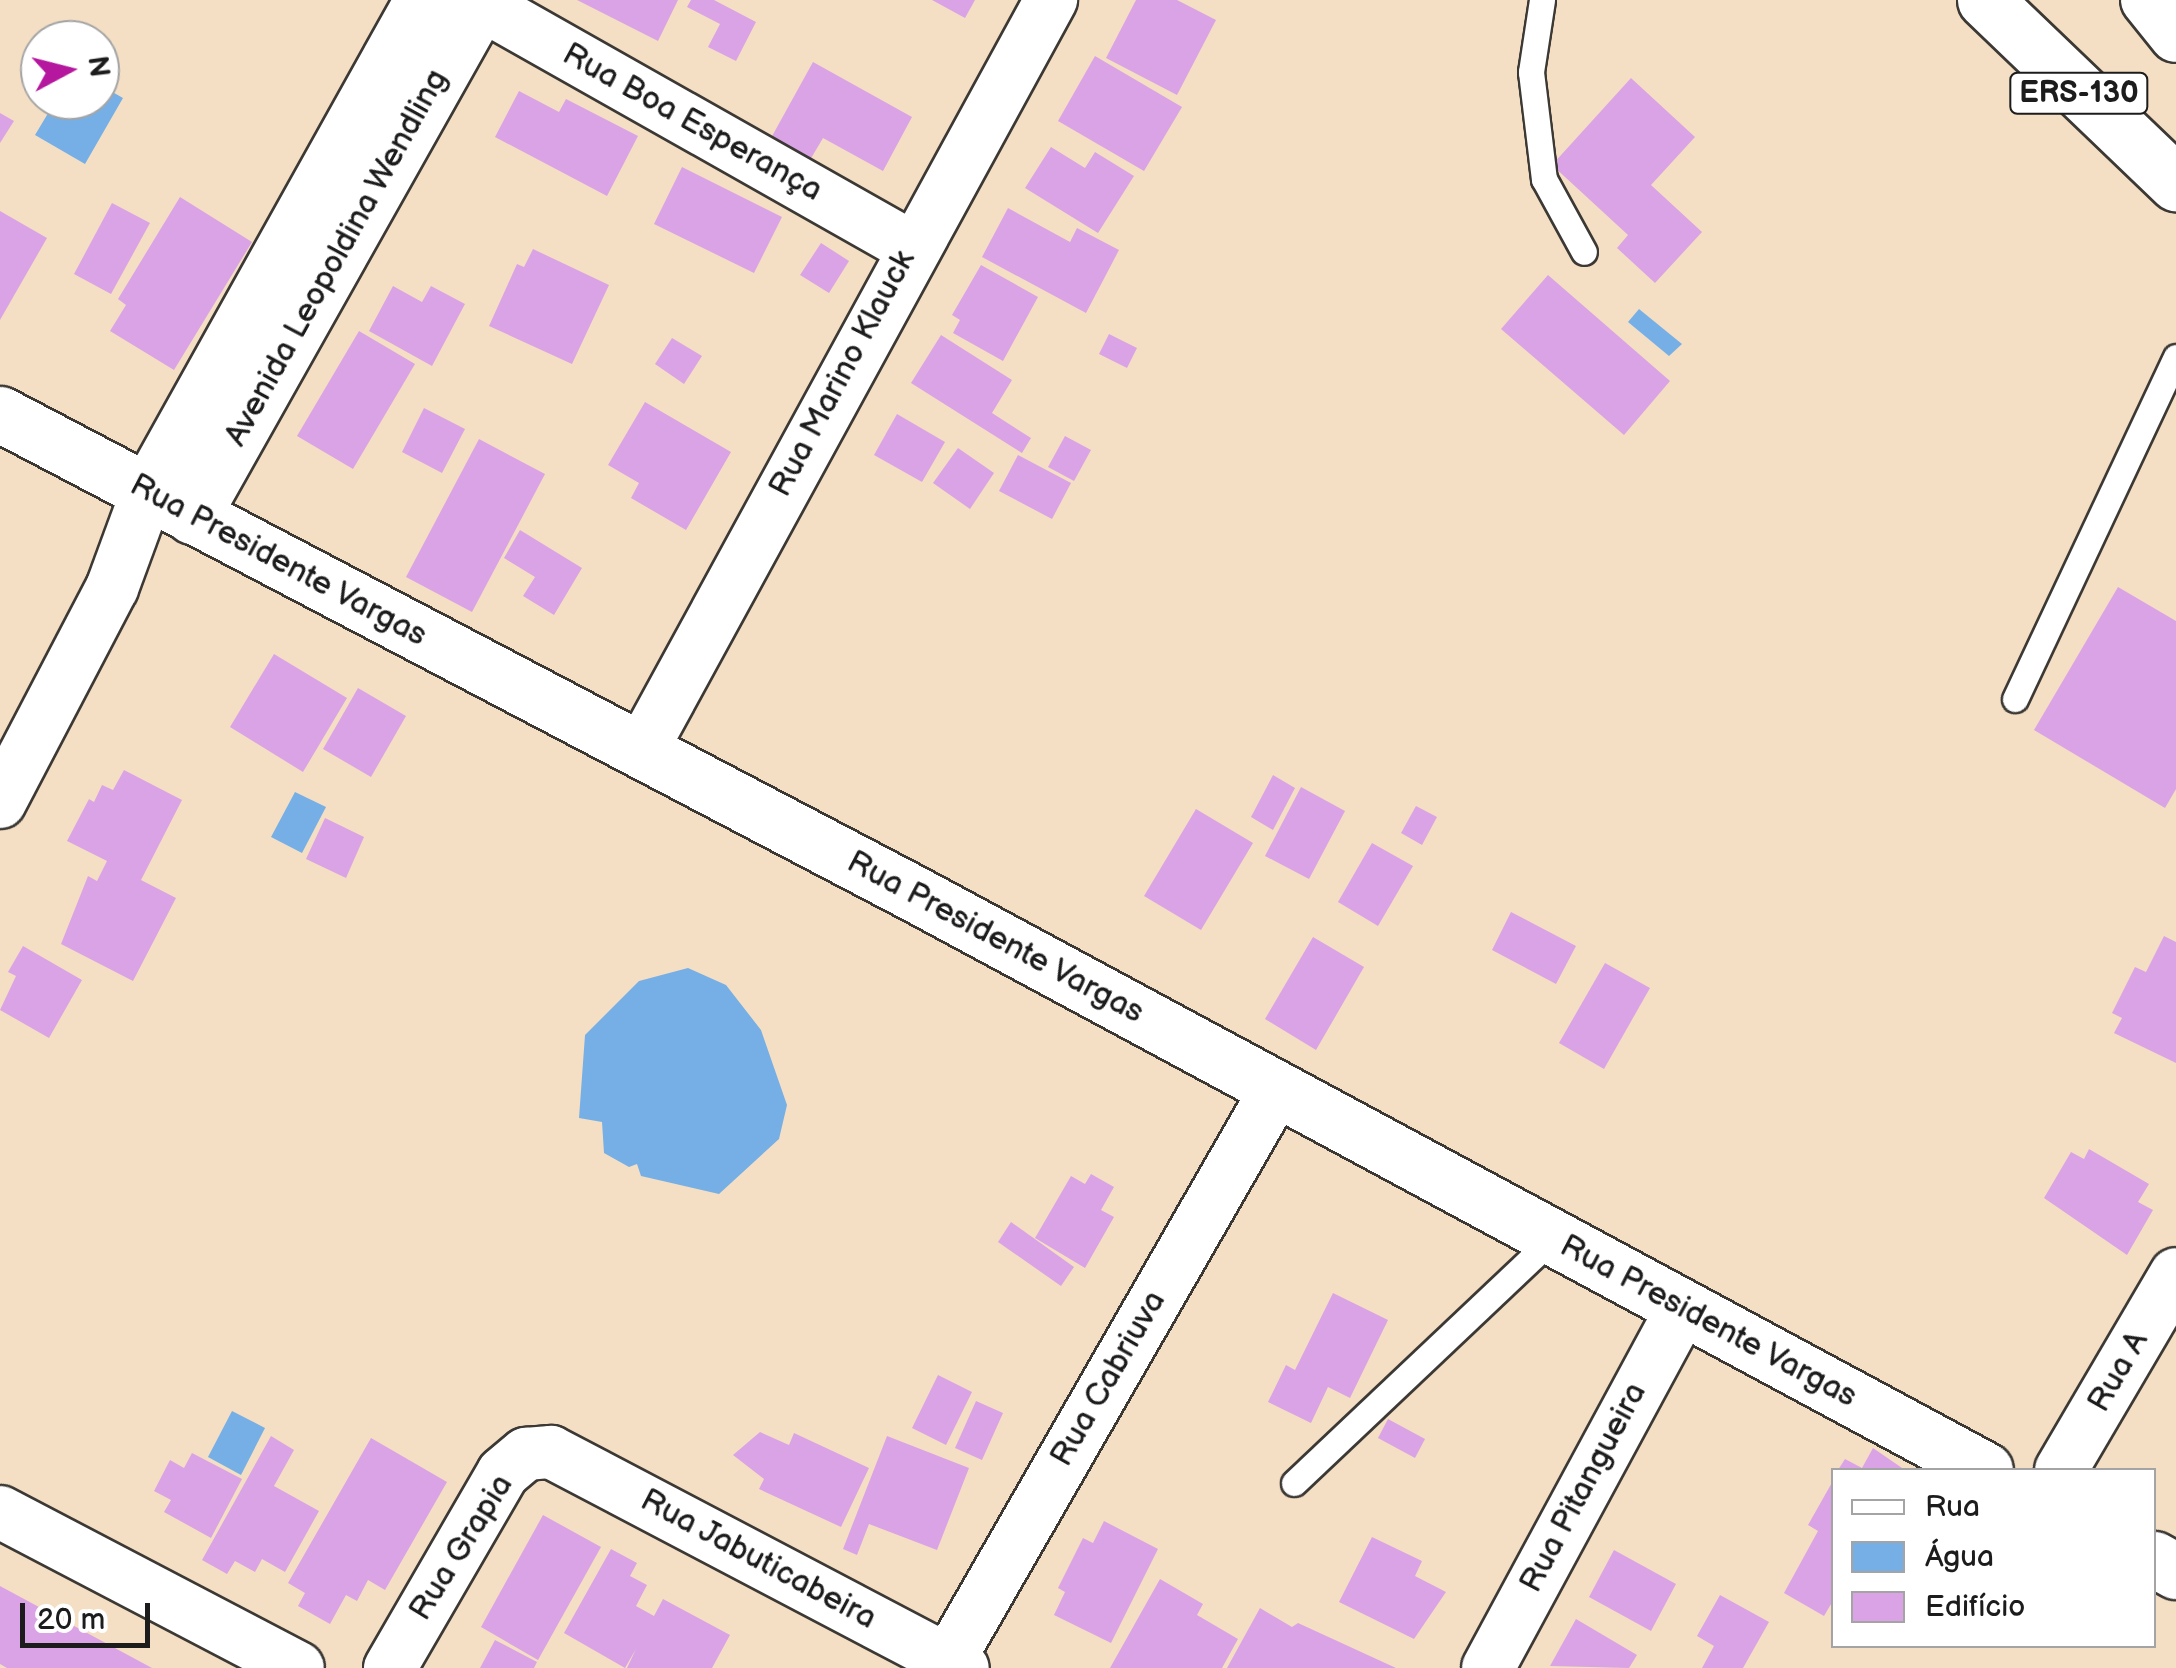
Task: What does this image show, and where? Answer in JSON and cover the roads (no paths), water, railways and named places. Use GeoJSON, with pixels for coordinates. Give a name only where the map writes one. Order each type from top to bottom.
{"type":"FeatureCollection","features":[{"type":"Feature","properties":{"kind":"main road","name":"Avenida Leopoldina Wendling"},"geometry":{"type":"LineString","coordinates":[[169,504],[422,0]]}},
{"type":"Feature","properties":{"kind":"main road","name":"ERS-130"},"geometry":{"type":"LineString","coordinates":[[1985,0],[2176,183]]}},
{"type":"Feature","properties":{"kind":"main road","name":"Avenida Leopoldina Wendling"},"geometry":{"type":"LineString","coordinates":[[169,504],[479,1]]}},
{"type":"Feature","properties":{"kind":"main road","name":"Rua Presidente Vargas"},"geometry":{"type":"LineString","coordinates":[[0,414],[642,751],[1981,1468]]}},
{"type":"Feature","properties":{"kind":"street","name":"Rua Marino Klauck"},"geometry":{"type":"LineString","coordinates":[[642,751],[911,247],[1051,0]]}},
{"type":"Feature","properties":{"kind":"street"},"geometry":{"type":"LineString","coordinates":[[2147,0],[2176,36]]}},
{"type":"Feature","properties":{"kind":"street","name":"Rua Boa Esperança"},"geometry":{"type":"LineString","coordinates":[[479,1],[911,247]]}},
{"type":"Feature","properties":{"kind":"street"},"geometry":{"type":"LineString","coordinates":[[0,802],[112,588],[169,504]]}},
{"type":"Feature","properties":{"kind":"street","name":"Rua Cabriuva"},"geometry":{"type":"LineString","coordinates":[[952,1665],[1276,1090]]}},
{"type":"Feature","properties":{"kind":"street","name":"Rua A"},"geometry":{"type":"LineString","coordinates":[[2063,1468],[2176,1274]]}},
{"type":"Feature","properties":{"kind":"street","name":"Rua Pitangueira"},"geometry":{"type":"LineString","coordinates":[[1488,1668],[1682,1309]]}},
{"type":"Feature","properties":{"kind":"street","name":"Rua Jabuticabeira"},"geometry":{"type":"LineString","coordinates":[[551,1452],[952,1665]]}},
{"type":"Feature","properties":{"kind":"street","name":"Rua Grapia"},"geometry":{"type":"LineString","coordinates":[[390,1668],[503,1473],[526,1454],[551,1452]]}},
{"type":"Feature","properties":{"kind":"street"},"geometry":{"type":"LineString","coordinates":[[0,1512],[298,1668]]}},
{"type":"Feature","properties":{"kind":"lane"},"geometry":{"type":"LineString","coordinates":[[1542,0],[1530,72],[1544,179],[1584,252]]}},
{"type":"Feature","properties":{"kind":"lane"},"geometry":{"type":"LineString","coordinates":[[2015,698],[2176,357]]}},
{"type":"Feature","properties":{"kind":"lane"},"geometry":{"type":"LineString","coordinates":[[1294,1482],[1552,1239]]}},
{"type":"Feature","properties":{"kind":"water"},"geometry":{"type":"Polygon","coordinates":[[[44,120],[110,120],[85,164],[35,135],[44,120]]]}},
{"type":"Feature","properties":{"kind":"water"},"geometry":{"type":"Polygon","coordinates":[[[1639,309],[1682,344],[1669,356],[1628,322],[1639,309]]]}},
{"type":"Feature","properties":{"kind":"water"},"geometry":{"type":"Polygon","coordinates":[[[295,792],[326,807],[302,853],[271,837],[295,792]]]}},
{"type":"Feature","properties":{"kind":"water"},"geometry":{"type":"Polygon","coordinates":[[[688,968],[726,985],[761,1030],[787,1105],[779,1139],[719,1194],[641,1176],[637,1164],[629,1167],[604,1153],[602,1122],[579,1118],[585,1035],[639,981],[688,968]]]}},
{"type":"Feature","properties":{"kind":"water"},"geometry":{"type":"Polygon","coordinates":[[[232,1411],[265,1428],[241,1475],[208,1457],[232,1411]]]}}]}
